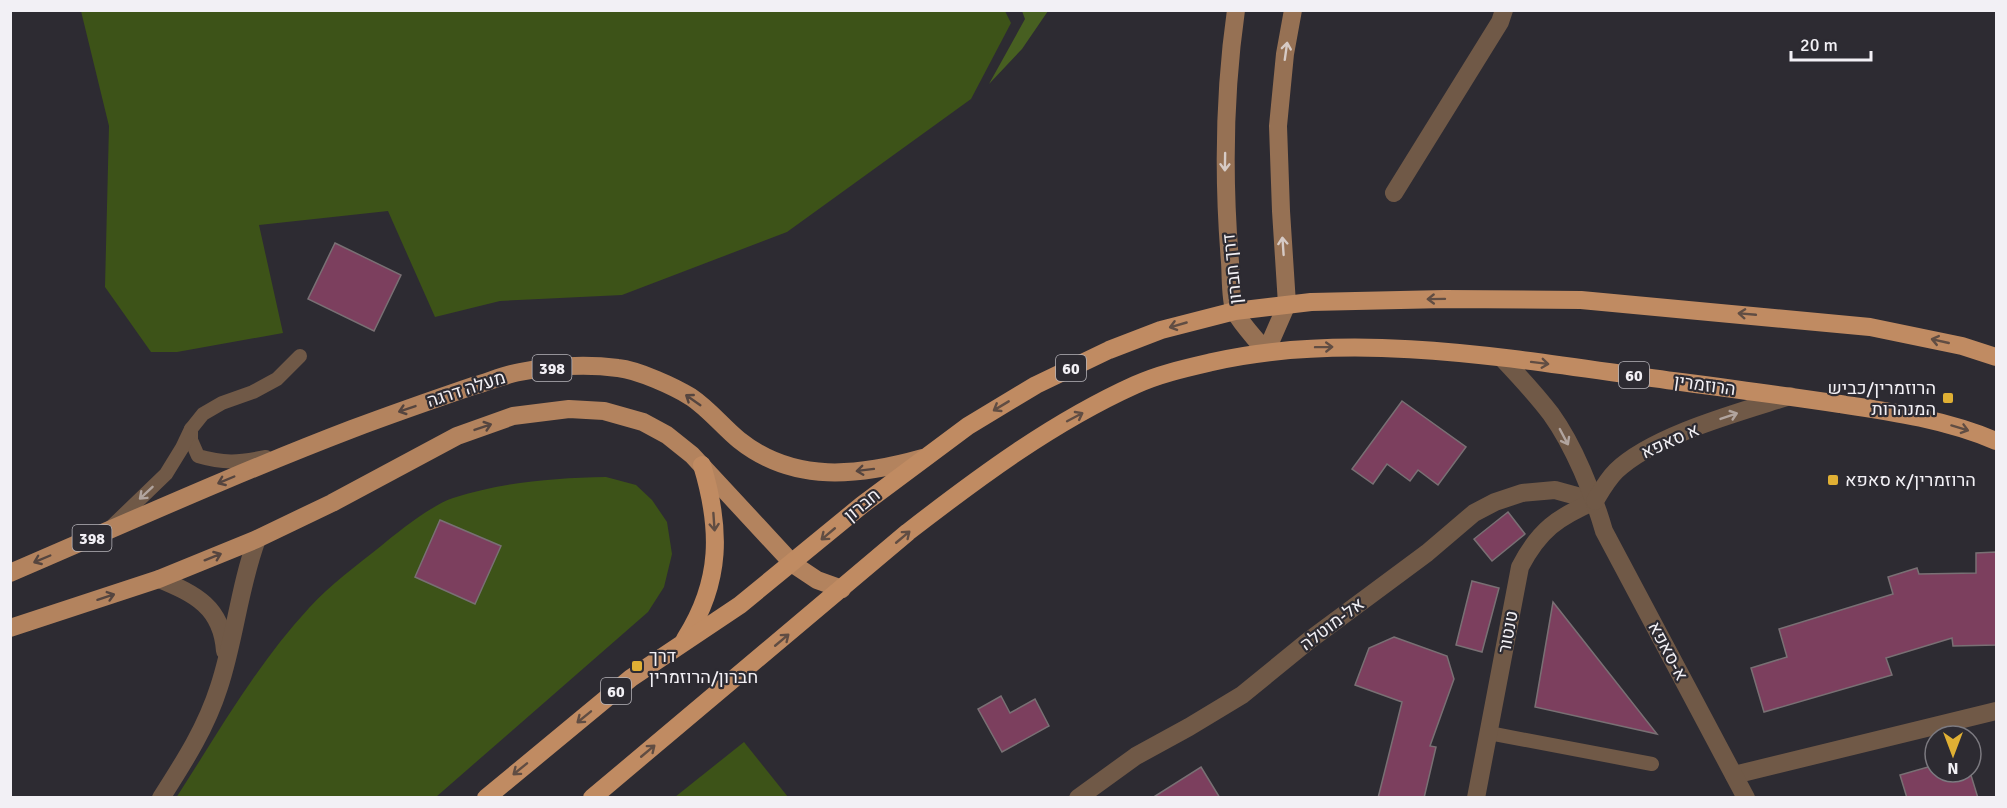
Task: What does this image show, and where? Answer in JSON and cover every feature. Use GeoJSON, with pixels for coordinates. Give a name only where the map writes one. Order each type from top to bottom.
{"type":"FeatureCollection","features":[{"type":"Feature","properties":{"kind":"highway","name":"60"},"geometry":{"type":"LineString","coordinates":[[1287,304],[1445,299],[1554,299],[1618,302],[1870,327],[1962,346],[1996,357]]}},
{"type":"Feature","properties":{"kind":"highway","name":"חברון"},"geometry":{"type":"LineString","coordinates":[[486,798],[632,678],[740,605],[793,564],[862,505],[968,426],[1036,385],[1109,350],[1161,330],[1235,311],[1287,304]]}},
{"type":"Feature","properties":{"kind":"highway","name":"הרוזמרין"},"geometry":{"type":"LineString","coordinates":[[1266,351],[1338,347],[1447,352],[1502,358],[1868,408],[1945,423],[1996,441]]}},
{"type":"Feature","properties":{"kind":"highway","name":"60"},"geometry":{"type":"LineString","coordinates":[[592,798],[908,532],[956,495],[1066,422],[1136,385],[1183,368],[1266,351]]}},
{"type":"Feature","properties":{"kind":"highway"},"geometry":{"type":"LineString","coordinates":[[681,644],[703,606],[713,564],[715,520],[702,465]]}},
{"type":"Feature","properties":{"kind":"main road","name":"דרך חברון"},"geometry":{"type":"LineString","coordinates":[[1236,10],[1226,103],[1226,220],[1235,311],[1266,351]]}},
{"type":"Feature","properties":{"kind":"main road"},"geometry":{"type":"LineString","coordinates":[[1266,351],[1287,304],[1278,126],[1285,54],[1293,10]]}},
{"type":"Feature","properties":{"kind":"main road","name":"מעלה דרגה"},"geometry":{"type":"LineString","coordinates":[[10,573],[289,453],[388,416],[518,372],[567,366],[620,368],[658,381],[692,398],[757,453],[778,463],[804,471],[849,472],[923,458]]}},
{"type":"Feature","properties":{"kind":"main road"},"geometry":{"type":"LineString","coordinates":[[10,628],[159,579],[257,539],[332,503],[457,436],[513,416],[569,409],[604,411],[643,422],[659,430],[702,465],[793,564],[817,580],[842,589]]}},
{"type":"Feature","properties":{"kind":"street"},"geometry":{"type":"LineString","coordinates":[[1394,193],[1500,22],[1504,10]]}},
{"type":"Feature","properties":{"kind":"street"},"geometry":{"type":"LineString","coordinates":[[1502,358],[1552,415],[1595,501]]}},
{"type":"Feature","properties":{"kind":"street","name":"א סאפא"},"geometry":{"type":"LineString","coordinates":[[1595,501],[1616,471],[1652,446],[1790,396]]}},
{"type":"Feature","properties":{"kind":"street","name":"אל-מוטלה"},"geometry":{"type":"LineString","coordinates":[[1089,794],[1136,756],[1242,695],[1307,642],[1427,553],[1474,513],[1495,502],[1522,493],[1555,490],[1595,501]]}},
{"type":"Feature","properties":{"kind":"street","name":"טנטור"},"geometry":{"type":"LineString","coordinates":[[1476,798],[1520,567],[1530,547],[1553,523],[1566,514],[1595,501]]}},
{"type":"Feature","properties":{"kind":"street","name":"א-סאפא"},"geometry":{"type":"LineString","coordinates":[[1595,501],[1604,531],[1746,798]]}},
{"type":"Feature","properties":{"kind":"street"},"geometry":{"type":"LineString","coordinates":[[161,798],[200,734],[219,686],[244,578],[257,539]]}},
{"type":"Feature","properties":{"kind":"street"},"geometry":{"type":"LineString","coordinates":[[159,579],[187,591],[206,604],[216,617],[224,638],[226,662]]}},
{"type":"Feature","properties":{"kind":"street"},"geometry":{"type":"LineString","coordinates":[[1734,775],[1996,711]]}},
{"type":"Feature","properties":{"kind":"lane"},"geometry":{"type":"LineString","coordinates":[[105,532],[166,474],[191,429],[203,414],[222,403],[253,392],[277,379],[300,356]]}},
{"type":"Feature","properties":{"kind":"lane"},"geometry":{"type":"LineString","coordinates":[[191,429],[191,440],[198,456],[217,462],[239,462],[289,453]]}},
{"type":"Feature","properties":{"kind":"lane"},"geometry":{"type":"LineString","coordinates":[[1489,733],[1652,764]]}},
{"type":"Feature","properties":{"kind":"green space"},"geometry":{"type":"Polygon","coordinates":[[[81,11],[1005,11],[1011,23],[971,99],[787,232],[622,295],[500,301],[435,317],[388,211],[259,225],[283,333],[177,352],[151,352],[105,287],[109,126],[81,11]]]}},
{"type":"Feature","properties":{"kind":"green space"},"geometry":{"type":"Polygon","coordinates":[[[1022,11],[1048,11],[1022,49],[989,84],[1025,19],[1022,11]]]}},
{"type":"Feature","properties":{"kind":"green space"},"geometry":{"type":"Polygon","coordinates":[[[606,477],[636,485],[652,500],[667,522],[672,554],[664,587],[648,612],[436,797],[176,798],[239,700],[290,630],[335,583],[406,526],[445,501],[491,488],[567,478],[606,477]]]}},
{"type":"Feature","properties":{"kind":"green space"},"geometry":{"type":"Polygon","coordinates":[[[744,742],[788,797],[675,797],[744,742]]]}},
{"type":"Feature","properties":{"kind":"building"},"geometry":{"type":"Polygon","coordinates":[[[335,243],[401,275],[374,331],[308,299],[335,243]]]}},
{"type":"Feature","properties":{"kind":"building"},"geometry":{"type":"Polygon","coordinates":[[[1402,401],[1466,447],[1438,485],[1418,470],[1410,481],[1387,464],[1373,484],[1352,469],[1402,401]]]}},
{"type":"Feature","properties":{"kind":"building"},"geometry":{"type":"Polygon","coordinates":[[[1508,512],[1525,534],[1492,561],[1474,539],[1508,512]]]}},
{"type":"Feature","properties":{"kind":"building"},"geometry":{"type":"Polygon","coordinates":[[[440,520],[501,546],[475,604],[415,577],[440,520]]]}},
{"type":"Feature","properties":{"kind":"building"},"geometry":{"type":"Polygon","coordinates":[[[1996,552],[1996,645],[1953,646],[1952,638],[1886,658],[1892,675],[1764,712],[1751,668],[1787,657],[1779,629],[1893,594],[1888,577],[1917,568],[1919,574],[1976,573],[1976,553],[1996,552]]]}},
{"type":"Feature","properties":{"kind":"building"},"geometry":{"type":"Polygon","coordinates":[[[1472,581],[1499,588],[1482,652],[1456,645],[1472,581]]]}},
{"type":"Feature","properties":{"kind":"building"},"geometry":{"type":"Polygon","coordinates":[[[1553,602],[1657,734],[1535,707],[1553,602]]]}},
{"type":"Feature","properties":{"kind":"building"},"geometry":{"type":"Polygon","coordinates":[[[1394,637],[1447,656],[1454,679],[1430,746],[1436,747],[1424,798],[1378,798],[1402,702],[1355,685],[1369,648],[1394,637]]]}},
{"type":"Feature","properties":{"kind":"building"},"geometry":{"type":"Polygon","coordinates":[[[1001,696],[1010,713],[1035,699],[1049,726],[1002,752],[978,709],[1001,696]]]}},
{"type":"Feature","properties":{"kind":"building"},"geometry":{"type":"Polygon","coordinates":[[[1201,767],[1220,798],[1152,798],[1201,767]]]}},
{"type":"Feature","properties":{"kind":"building"},"geometry":{"type":"Polygon","coordinates":[[[1923,768],[1923,784],[1974,784],[1978,798],[1907,798],[1900,775],[1923,768]]]}},
{"type":"Feature","properties":{"kind":"place","name":"הרוזמרין/כביש המנהרות"},"geometry":{"type":"Point","coordinates":[1948,398]}},
{"type":"Feature","properties":{"kind":"place","name":"הרוזמרין/א סאפא"},"geometry":{"type":"Point","coordinates":[1833,480]}},
{"type":"Feature","properties":{"kind":"place","name":"דרך חברון/הרוזמרין"},"geometry":{"type":"Point","coordinates":[637,666]}}]}
